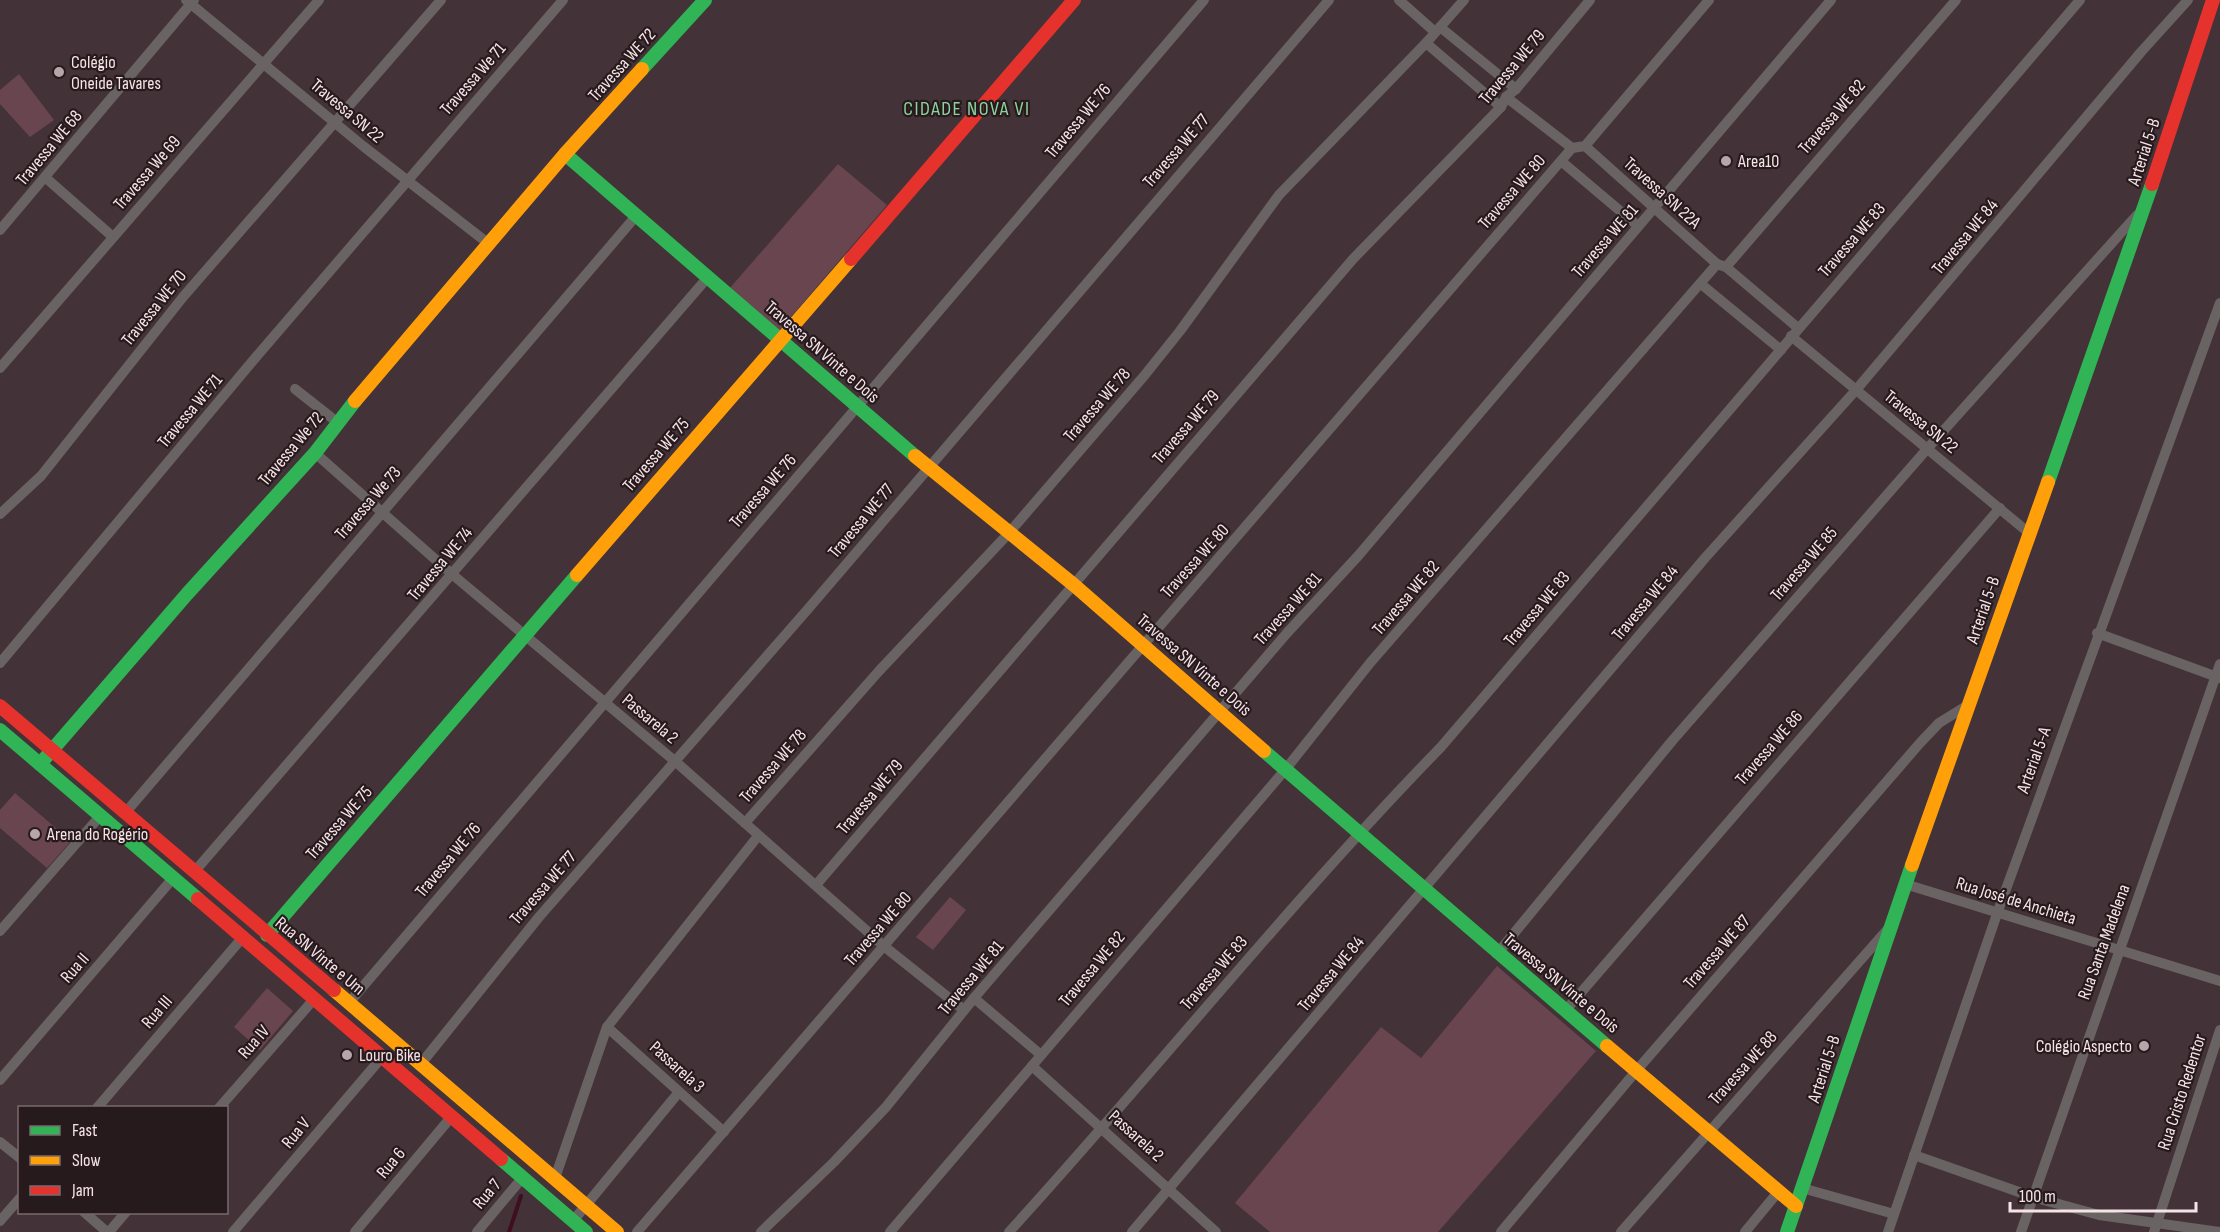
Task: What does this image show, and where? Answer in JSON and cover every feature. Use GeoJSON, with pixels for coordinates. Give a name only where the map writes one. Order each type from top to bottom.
{"type":"FeatureCollection","features":[{"type":"Feature","properties":{"kind":"main road","name":"Travessa WE 72"},"geometry":{"type":"LineString","coordinates":[[565,154],[705,0]]}},
{"type":"Feature","properties":{"kind":"main road","name":"Travessa WE 75"},"geometry":{"type":"LineString","coordinates":[[267,934],[1074,0]]}},
{"type":"Feature","properties":{"kind":"main road","name":"Arterial 5-B"},"geometry":{"type":"LineString","coordinates":[[1787,1232],[1905,884],[2146,206],[2213,0]]}},
{"type":"Feature","properties":{"kind":"main road","name":"Travessa SN Vinte e Dois"},"geometry":{"type":"LineString","coordinates":[[565,154],[857,407],[1008,534],[1074,585],[1497,954],[1796,1206]]}},
{"type":"Feature","properties":{"kind":"main road","name":"Travessa We 72"},"geometry":{"type":"LineString","coordinates":[[40,764],[187,594],[315,453],[337,422],[565,154]]}},
{"type":"Feature","properties":{"kind":"main road","name":"Rua SN Vinte e Um"},"geometry":{"type":"LineString","coordinates":[[0,706],[616,1232]]}},
{"type":"Feature","properties":{"kind":"main road","name":"Rua SN Vinte e Um"},"geometry":{"type":"LineString","coordinates":[[0,730],[586,1232]]}},
{"type":"Feature","properties":{"kind":"street","name":"Travessa We 69"},"geometry":{"type":"LineString","coordinates":[[0,368],[319,0]]}},
{"type":"Feature","properties":{"kind":"street"},"geometry":{"type":"LineString","coordinates":[[334,122],[441,0]]}},
{"type":"Feature","properties":{"kind":"street","name":"Travessa We 71"},"geometry":{"type":"LineString","coordinates":[[406,181],[563,0]]}},
{"type":"Feature","properties":{"kind":"street","name":"Travessa WE 76"},"geometry":{"type":"LineString","coordinates":[[348,1004],[1204,0]]}},
{"type":"Feature","properties":{"kind":"street","name":"Travessa WE 77"},"geometry":{"type":"LineString","coordinates":[[420,1065],[539,917],[676,762],[1329,0]]}},
{"type":"Feature","properties":{"kind":"street"},"geometry":{"type":"LineString","coordinates":[[1399,0],[1516,89]]}},
{"type":"Feature","properties":{"kind":"street","name":"Travessa WE 78"},"geometry":{"type":"LineString","coordinates":[[745,823],[879,671],[1008,534],[1180,331],[1279,195],[1426,43],[1464,0]]}},
{"type":"Feature","properties":{"kind":"street","name":"Travessa WE 79"},"geometry":{"type":"LineString","coordinates":[[816,885],[1353,259],[1516,89],[1590,0]]}},
{"type":"Feature","properties":{"kind":"street"},"geometry":{"type":"LineString","coordinates":[[1426,43],[1504,102],[1572,148],[1585,147],[1709,0]]}},
{"type":"Feature","properties":{"kind":"street","name":"Travessa WE 81"},"geometry":{"type":"LineString","coordinates":[[761,1232],[834,1162],[886,1107],[974,998],[1366,547],[1831,0]]}},
{"type":"Feature","properties":{"kind":"street","name":"Travessa WE 82"},"geometry":{"type":"LineString","coordinates":[[890,1232],[1285,770],[1370,663],[1701,284],[1721,265],[1956,0]]}},
{"type":"Feature","properties":{"kind":"street","name":"Travessa WE 83"},"geometry":{"type":"LineString","coordinates":[[1009,1232],[1103,1129],[1358,832],[1441,747],[2080,0]]}},
{"type":"Feature","properties":{"kind":"street","name":"Travessa WE 84"},"geometry":{"type":"LineString","coordinates":[[1132,1232],[1705,558],[1856,390],[2141,52],[2188,0]]}},
{"type":"Feature","properties":{"kind":"street","name":"Travessa SN 22"},"geometry":{"type":"LineString","coordinates":[[190,1],[406,181],[489,244]]}},
{"type":"Feature","properties":{"kind":"street","name":"Travessa WE 68"},"geometry":{"type":"LineString","coordinates":[[0,230],[46,178],[190,1]]}},
{"type":"Feature","properties":{"kind":"street","name":"Travessa WE 70"},"geometry":{"type":"LineString","coordinates":[[0,514],[41,476],[183,297],[334,122]]}},
{"type":"Feature","properties":{"kind":"street","name":"Travessa SN 22A"},"geometry":{"type":"LineString","coordinates":[[1585,147],[1795,332]]}},
{"type":"Feature","properties":{"kind":"street","name":"Travessa WE 80"},"geometry":{"type":"LineString","coordinates":[[637,1232],[1572,148]]}},
{"type":"Feature","properties":{"kind":"street"},"geometry":{"type":"LineString","coordinates":[[1561,161],[1638,226]]}},
{"type":"Feature","properties":{"kind":"street"},"geometry":{"type":"LineString","coordinates":[[46,178],[113,237]]}},
{"type":"Feature","properties":{"kind":"street","name":"Travessa WE 71"},"geometry":{"type":"LineString","coordinates":[[0,663],[406,181]]}},
{"type":"Feature","properties":{"kind":"street","name":"Travessa WE 85"},"geometry":{"type":"LineString","coordinates":[[1497,954],[1672,741],[1927,448],[2146,206]]}},
{"type":"Feature","properties":{"kind":"street","name":"Travessa We 73"},"geometry":{"type":"LineString","coordinates":[[126,812],[636,216]]}},
{"type":"Feature","properties":{"kind":"street","name":"Travessa WE 74"},"geometry":{"type":"LineString","coordinates":[[195,871],[708,277]]}},
{"type":"Feature","properties":{"kind":"street"},"geometry":{"type":"LineString","coordinates":[[1701,284],[1780,350]]}},
{"type":"Feature","properties":{"kind":"street","name":"Arterial 5-A"},"geometry":{"type":"LineString","coordinates":[[1888,1232],[1998,911],[2097,633],[2220,305]]}},
{"type":"Feature","properties":{"kind":"street","name":"Travessa SN 22"},"geometry":{"type":"LineString","coordinates":[[1795,332],[1856,390],[2029,533]]}},
{"type":"Feature","properties":{"kind":"street"},"geometry":{"type":"LineString","coordinates":[[295,389],[337,422]]}},
{"type":"Feature","properties":{"kind":"street","name":"Passarela 2"},"geometry":{"type":"LineString","coordinates":[[315,453],[524,636],[676,762],[885,947],[964,1010]]}},
{"type":"Feature","properties":{"kind":"street","name":"Travessa WE 86"},"geometry":{"type":"LineString","coordinates":[[1565,1011],[2000,508]]}},
{"type":"Feature","properties":{"kind":"street"},"geometry":{"type":"LineString","coordinates":[[2097,633],[2218,677]]}},
{"type":"Feature","properties":{"kind":"street","name":"Rua Santa Madelena"},"geometry":{"type":"LineString","coordinates":[[2021,1232],[2118,951],[2218,677],[2220,664]]}},
{"type":"Feature","properties":{"kind":"street","name":"Travessa WE 87"},"geometry":{"type":"LineString","coordinates":[[1501,1232],[1637,1070],[1930,732],[1938,723],[1968,705]]}},
{"type":"Feature","properties":{"kind":"street"},"geometry":{"type":"LineString","coordinates":[[0,931],[101,815]]}},
{"type":"Feature","properties":{"kind":"street"},"geometry":{"type":"LineString","coordinates":[[555,1178],[607,1027],[758,836]]}},
{"type":"Feature","properties":{"kind":"street","name":"Rua II"},"geometry":{"type":"LineString","coordinates":[[0,1080],[174,877]]}},
{"type":"Feature","properties":{"kind":"street","name":"Rua José de Anchieta"},"geometry":{"type":"LineString","coordinates":[[1905,884],[2220,981]]}},
{"type":"Feature","properties":{"kind":"street","name":"Travessa WE 88"},"geometry":{"type":"LineString","coordinates":[[1621,1232],[1890,927]]}},
{"type":"Feature","properties":{"kind":"street","name":"Rua III"},"geometry":{"type":"LineString","coordinates":[[98,1106],[243,937]]}},
{"type":"Feature","properties":{"kind":"street","name":"Rua IV"},"geometry":{"type":"LineString","coordinates":[[220,1106],[315,998]]}},
{"type":"Feature","properties":{"kind":"street"},"geometry":{"type":"LineString","coordinates":[[974,998],[1041,1055]]}},
{"type":"Feature","properties":{"kind":"street","name":"Passarela 3"},"geometry":{"type":"LineString","coordinates":[[607,1027],[724,1132]]}},
{"type":"Feature","properties":{"kind":"street","name":"Rua Cristo Redentor"},"geometry":{"type":"LineString","coordinates":[[2155,1228],[2220,1030]]}},
{"type":"Feature","properties":{"kind":"street","name":"Rua V"},"geometry":{"type":"LineString","coordinates":[[233,1232],[383,1056]]}},
{"type":"Feature","properties":{"kind":"street","name":"Passarela 2"},"geometry":{"type":"LineString","coordinates":[[1032,1066],[1216,1232]]}},
{"type":"Feature","properties":{"kind":"street"},"geometry":{"type":"LineString","coordinates":[[573,1221],[680,1092]]}},
{"type":"Feature","properties":{"kind":"street","name":"Rua 6"},"geometry":{"type":"LineString","coordinates":[[355,1232],[452,1116]]}},
{"type":"Feature","properties":{"kind":"street"},"geometry":{"type":"LineString","coordinates":[[0,1142],[18,1156]]}},
{"type":"Feature","properties":{"kind":"street"},"geometry":{"type":"LineString","coordinates":[[1914,1155],[2033,1197],[2099,1215],[2155,1228],[2220,1232]]}},
{"type":"Feature","properties":{"kind":"street","name":"Rua 7"},"geometry":{"type":"LineString","coordinates":[[477,1232],[523,1177]]}},
{"type":"Feature","properties":{"kind":"street"},"geometry":{"type":"LineString","coordinates":[[1802,1188],[1894,1214]]}},
{"type":"Feature","properties":{"kind":"street"},"geometry":{"type":"LineString","coordinates":[[1745,1232],[1779,1192]]}},
{"type":"Feature","properties":{"kind":"street"},"geometry":{"type":"LineString","coordinates":[[0,1221],[18,1200]]}},
{"type":"Feature","properties":{"kind":"street"},"geometry":{"type":"LineString","coordinates":[[86,1214],[108,1232],[124,1214]]}},
{"type":"Feature","properties":{"kind":"shaded area"},"geometry":{"type":"Polygon","coordinates":[[[19,74],[54,120],[30,137],[0,104],[0,90],[19,74]]]}},
{"type":"Feature","properties":{"kind":"shaded area"},"geometry":{"type":"Polygon","coordinates":[[[838,164],[887,205],[779,331],[729,289],[838,164]]]}},
{"type":"Feature","properties":{"kind":"shaded area","name":"Arena do Rogério"},"geometry":{"type":"Polygon","coordinates":[[[15,793],[71,841],[47,868],[0,828],[0,810],[15,793]]]}},
{"type":"Feature","properties":{"kind":"shaded area"},"geometry":{"type":"Polygon","coordinates":[[[950,897],[966,910],[933,950],[916,937],[950,897]]]}},
{"type":"Feature","properties":{"kind":"shaded area"},"geometry":{"type":"Polygon","coordinates":[[[1497,966],[1596,1051],[1438,1232],[1270,1232],[1235,1203],[1381,1027],[1421,1058],[1497,966]]]}},
{"type":"Feature","properties":{"kind":"shaded area"},"geometry":{"type":"Polygon","coordinates":[[[267,988],[293,1011],[260,1050],[234,1027],[267,988]]]}},
{"type":"Feature","properties":{"kind":"waterway"},"geometry":{"type":"LineString","coordinates":[[509,1232],[521,1196]]}},
{"type":"Feature","properties":{"kind":"traffic: fast"},"geometry":{"type":"LineString","coordinates":[[642,69],[705,0]]}},
{"type":"Feature","properties":{"kind":"traffic: fast"},"geometry":{"type":"LineString","coordinates":[[565,154],[915,456]]}},
{"type":"Feature","properties":{"kind":"traffic: fast"},"geometry":{"type":"LineString","coordinates":[[2048,482],[2152,184]]}},
{"type":"Feature","properties":{"kind":"traffic: fast"},"geometry":{"type":"LineString","coordinates":[[40,764],[187,594],[315,453],[355,401]]}},
{"type":"Feature","properties":{"kind":"traffic: fast"},"geometry":{"type":"LineString","coordinates":[[267,935],[577,575]]}},
{"type":"Feature","properties":{"kind":"traffic: fast"},"geometry":{"type":"LineString","coordinates":[[0,730],[198,899]]}},
{"type":"Feature","properties":{"kind":"traffic: fast"},"geometry":{"type":"LineString","coordinates":[[1264,751],[1607,1046]]}},
{"type":"Feature","properties":{"kind":"traffic: fast"},"geometry":{"type":"LineString","coordinates":[[1787,1232],[1912,865]]}},
{"type":"Feature","properties":{"kind":"traffic: fast"},"geometry":{"type":"LineString","coordinates":[[501,1159],[586,1232]]}},
{"type":"Feature","properties":{"kind":"traffic: slow"},"geometry":{"type":"LineString","coordinates":[[355,401],[565,154],[642,69]]}},
{"type":"Feature","properties":{"kind":"traffic: slow"},"geometry":{"type":"LineString","coordinates":[[577,575],[851,259]]}},
{"type":"Feature","properties":{"kind":"traffic: slow"},"geometry":{"type":"LineString","coordinates":[[915,456],[1074,585],[1264,751]]}},
{"type":"Feature","properties":{"kind":"traffic: slow"},"geometry":{"type":"LineString","coordinates":[[1912,865],[2048,482]]}},
{"type":"Feature","properties":{"kind":"traffic: slow"},"geometry":{"type":"LineString","coordinates":[[334,990],[617,1232]]}},
{"type":"Feature","properties":{"kind":"traffic: slow"},"geometry":{"type":"LineString","coordinates":[[1607,1046],[1796,1206]]}},
{"type":"Feature","properties":{"kind":"traffic: jam"},"geometry":{"type":"LineString","coordinates":[[851,259],[1074,0]]}},
{"type":"Feature","properties":{"kind":"traffic: jam"},"geometry":{"type":"LineString","coordinates":[[2152,184],[2213,0]]}},
{"type":"Feature","properties":{"kind":"traffic: jam"},"geometry":{"type":"LineString","coordinates":[[0,706],[334,990]]}},
{"type":"Feature","properties":{"kind":"traffic: jam"},"geometry":{"type":"LineString","coordinates":[[198,899],[501,1159]]}},
{"type":"Feature","properties":{"kind":"place","name":"Colégio Oneide Tavares"},"geometry":{"type":"Point","coordinates":[59,72]}},
{"type":"Feature","properties":{"kind":"place","name":"Area10"},"geometry":{"type":"Point","coordinates":[1726,161]}},
{"type":"Feature","properties":{"kind":"place","name":"Arena do Rogério"},"geometry":{"type":"Point","coordinates":[35,834]}},
{"type":"Feature","properties":{"kind":"place","name":"Colégio Aspecto"},"geometry":{"type":"Point","coordinates":[2144,1046]}},
{"type":"Feature","properties":{"kind":"place","name":"Louro Bike"},"geometry":{"type":"Point","coordinates":[347,1055]}},
{"type":"Feature","properties":{"kind":"district","name":"CIDADE NOVA VI"},"geometry":{"type":"Point","coordinates":[967,109]}}]}
